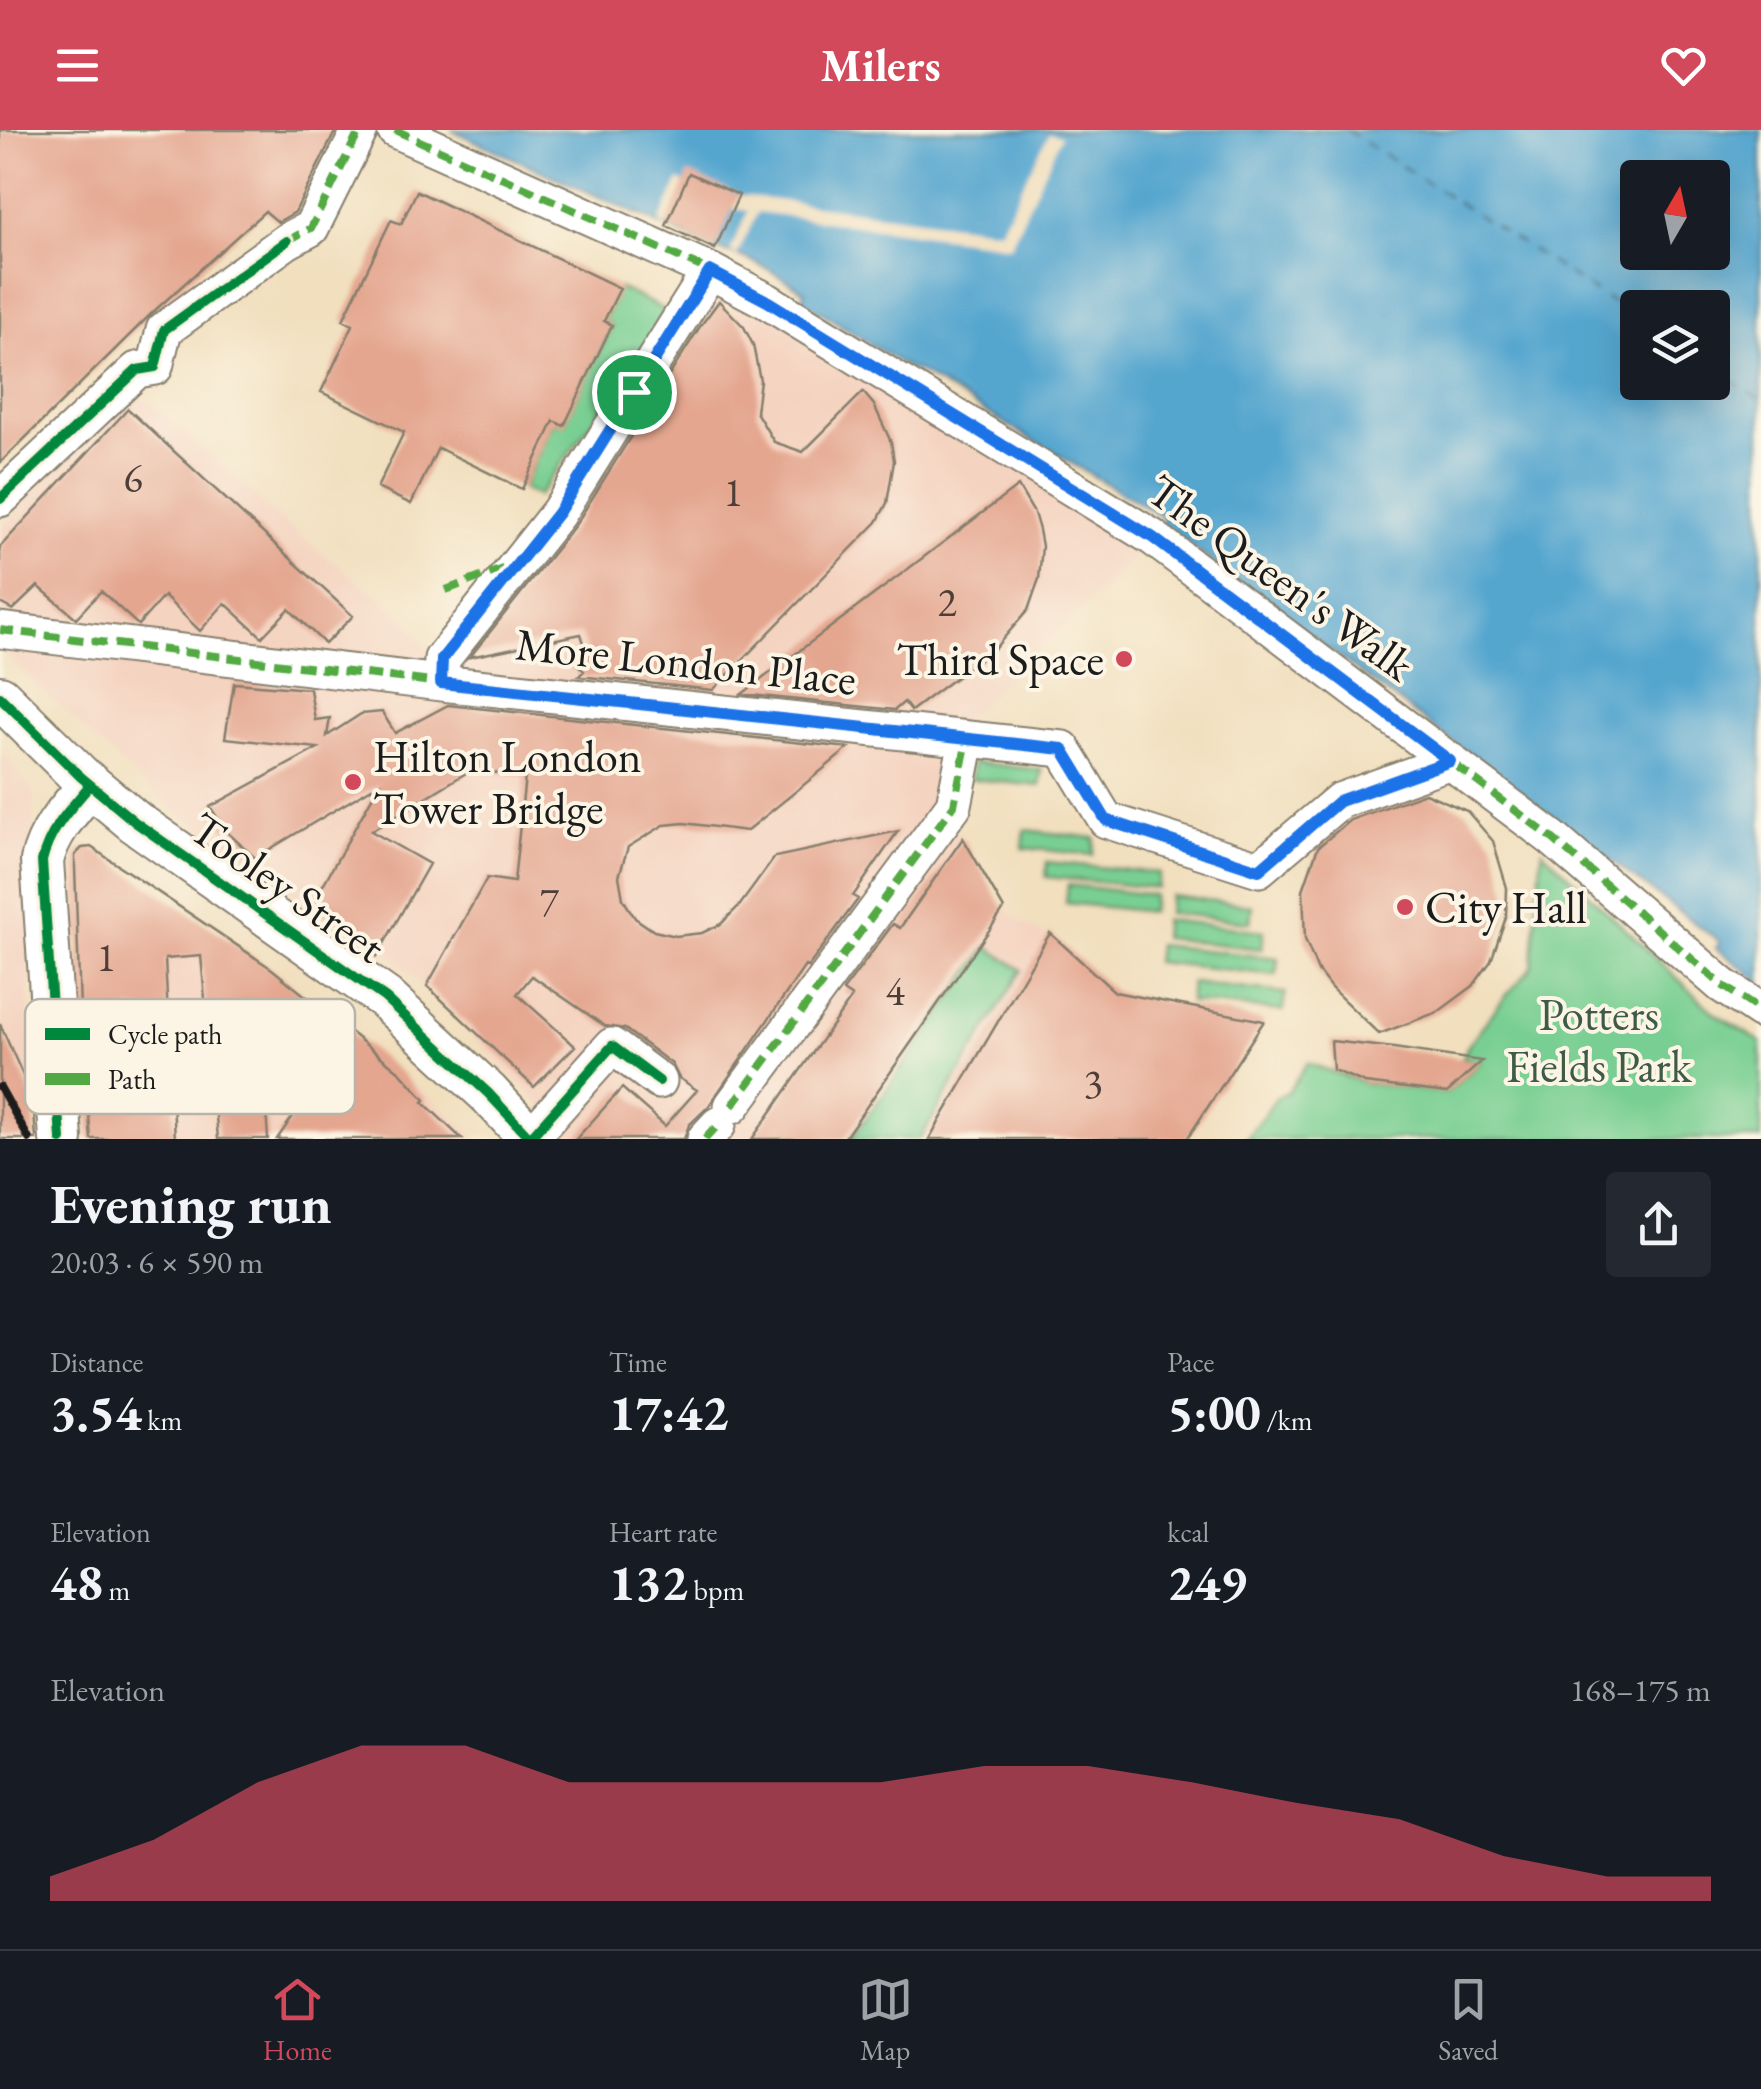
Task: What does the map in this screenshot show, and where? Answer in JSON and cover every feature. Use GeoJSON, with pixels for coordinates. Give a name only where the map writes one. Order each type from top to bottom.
{"type":"FeatureCollection","features":[{"type":"Feature","properties":{"kind":"main road","name":"Tooley Street"},"geometry":{"type":"LineString","coordinates":[[0,698],[90,785],[135,822],[385,998],[488,1093],[530,1139]]}},
{"type":"Feature","properties":{"kind":"main road"},"geometry":{"type":"LineString","coordinates":[[51,999],[42,861],[61,820],[90,785]]}},
{"type":"Feature","properties":{"kind":"main road"},"geometry":{"type":"LineString","coordinates":[[59,1114],[61,1139]]}},
{"type":"Feature","properties":{"kind":"street"},"geometry":{"type":"LineString","coordinates":[[0,499],[137,370],[154,367],[164,330],[286,241],[311,228],[360,130]]}},
{"type":"Feature","properties":{"kind":"street","name":"The Queen's Walk"},"geometry":{"type":"LineString","coordinates":[[395,130],[710,271],[767,301],[1152,537],[1552,838],[1722,985],[1761,1011]]}},
{"type":"Feature","properties":{"kind":"street"},"geometry":{"type":"LineString","coordinates":[[441,683],[442,659],[558,513],[710,271]]}},
{"type":"Feature","properties":{"kind":"street","name":"More London Place"},"geometry":{"type":"LineString","coordinates":[[0,630],[441,683],[1063,749],[1106,820],[1259,870],[1339,801],[1450,761]]}},
{"type":"Feature","properties":{"kind":"street"},"geometry":{"type":"LineString","coordinates":[[718,1124],[954,805],[956,739]]}},
{"type":"Feature","properties":{"kind":"street"},"geometry":{"type":"LineString","coordinates":[[530,1139],[612,1046],[658,1081]]}},
{"type":"Feature","properties":{"kind":"shaded area"},"geometry":{"type":"Polygon","coordinates":[[[743,297],[1150,543],[945,738],[931,812],[963,838],[1004,909],[1047,938],[1057,939],[1115,992],[1259,1022],[1187,1139],[566,1139],[538,1103],[386,950],[309,904],[177,812],[0,650],[0,529],[121,401],[148,400],[283,522],[398,612],[437,661],[445,664],[743,297]]]}},
{"type":"Feature","properties":{"kind":"shaded area"},"geometry":{"type":"Polygon","coordinates":[[[2,749],[34,792],[25,1077],[0,1019],[2,749]]]}},
{"type":"Feature","properties":{"kind":"shaded area"},"geometry":{"type":"Polygon","coordinates":[[[91,847],[250,955],[307,999],[80,999],[77,900],[91,847]]]}},
{"type":"Feature","properties":{"kind":"shaded area"},"geometry":{"type":"Polygon","coordinates":[[[355,1037],[478,1139],[85,1139],[84,1114],[355,1114],[355,1037]]]}},
{"type":"Feature","properties":{"kind":"green space"},"geometry":{"type":"Polygon","coordinates":[[[619,288],[665,310],[644,351],[538,496],[522,489],[554,421],[564,425],[612,326],[604,321],[619,288]]]}},
{"type":"Feature","properties":{"kind":"green space"},"geometry":{"type":"Polygon","coordinates":[[[973,762],[1042,770],[1040,786],[971,779],[973,762]]]}},
{"type":"Feature","properties":{"kind":"green space"},"geometry":{"type":"Polygon","coordinates":[[[1025,830],[1095,838],[1093,855],[1023,848],[1025,830]]]}},
{"type":"Feature","properties":{"kind":"green space","name":"Potters Fields Park"},"geometry":{"type":"Polygon","coordinates":[[[1542,850],[1714,1013],[1761,1042],[1761,1139],[1246,1139],[1277,1097],[1288,1092],[1307,1063],[1365,1083],[1447,1093],[1481,1062],[1463,1058],[1468,1045],[1532,967],[1542,850]]]}},
{"type":"Feature","properties":{"kind":"green space"},"geometry":{"type":"Polygon","coordinates":[[[1047,862],[1159,873],[1157,888],[1046,877],[1047,862]]]}},
{"type":"Feature","properties":{"kind":"green space"},"geometry":{"type":"Polygon","coordinates":[[[1068,885],[1153,895],[1151,912],[1066,903],[1068,885]]]}},
{"type":"Feature","properties":{"kind":"green space"},"geometry":{"type":"Polygon","coordinates":[[[1170,896],[1252,905],[1250,922],[1168,913],[1170,896]]]}},
{"type":"Feature","properties":{"kind":"green space"},"geometry":{"type":"Polygon","coordinates":[[[1164,920],[1264,931],[1262,949],[1162,938],[1164,920]]]}},
{"type":"Feature","properties":{"kind":"green space"},"geometry":{"type":"Polygon","coordinates":[[[1157,945],[1278,958],[1276,975],[1155,962],[1157,945]]]}},
{"type":"Feature","properties":{"kind":"green space"},"geometry":{"type":"Polygon","coordinates":[[[988,947],[1022,970],[920,1139],[851,1139],[988,947]]]}},
{"type":"Feature","properties":{"kind":"green space"},"geometry":{"type":"Polygon","coordinates":[[[1191,983],[1285,993],[1283,1011],[1189,1002],[1191,983]]]}},
{"type":"Feature","properties":{"kind":"water"},"geometry":{"type":"Polygon","coordinates":[[[451,130],[1761,130],[1761,982],[1716,948],[1720,942],[1161,524],[1164,518],[913,372],[801,299],[805,292],[784,278],[451,130]]]}},
{"type":"Feature","properties":{"kind":"pier"},"geometry":{"type":"Polygon","coordinates":[[[1049,133],[1061,136],[1010,246],[758,212],[737,255],[730,252],[748,211],[732,209],[715,249],[659,223],[679,180],[685,183],[689,173],[739,195],[1000,230],[1049,133]]]}},
{"type":"Feature","properties":{"kind":"building"},"geometry":{"type":"Polygon","coordinates":[[[0,130],[336,130],[295,212],[278,222],[265,211],[152,313],[0,463],[0,130]]]}},
{"type":"Feature","properties":{"kind":"building"},"geometry":{"type":"Polygon","coordinates":[[[689,173],[739,195],[715,249],[666,226],[689,173]]]}},
{"type":"Feature","properties":{"kind":"building"},"geometry":{"type":"Polygon","coordinates":[[[417,191],[620,288],[604,321],[612,325],[564,426],[554,421],[522,489],[438,448],[411,504],[377,488],[404,432],[321,392],[353,325],[343,320],[391,220],[401,224],[417,191]]]}},
{"type":"Feature","properties":{"kind":"building"},"geometry":{"type":"Polygon","coordinates":[[[719,301],[744,327],[753,345],[760,380],[756,412],[774,442],[803,452],[863,392],[874,405],[891,442],[894,461],[887,503],[877,522],[713,690],[579,676],[584,671],[571,658],[587,652],[581,634],[470,657],[576,524],[719,301]]]}},
{"type":"Feature","properties":{"kind":"building"},"geometry":{"type":"Polygon","coordinates":[[[128,409],[353,616],[325,644],[289,609],[262,637],[225,603],[200,631],[164,596],[138,625],[101,591],[76,618],[38,586],[13,610],[0,603],[0,547],[128,409]]]}},
{"type":"Feature","properties":{"kind":"building"},"geometry":{"type":"Polygon","coordinates":[[[1018,486],[1039,530],[1039,579],[1028,610],[995,648],[911,711],[904,702],[895,710],[742,694],[1018,486]]]}},
{"type":"Feature","properties":{"kind":"building"},"geometry":{"type":"Polygon","coordinates":[[[234,683],[310,689],[315,720],[330,718],[327,736],[361,714],[382,712],[395,733],[448,705],[849,748],[747,831],[684,823],[664,825],[628,847],[619,876],[623,899],[635,918],[654,931],[676,936],[702,933],[721,924],[775,857],[898,831],[853,896],[858,899],[805,966],[708,1107],[689,1125],[684,1139],[576,1139],[622,1088],[665,1126],[697,1090],[679,1078],[672,1064],[625,1029],[605,1026],[532,976],[517,994],[575,1046],[534,1087],[427,986],[487,878],[514,882],[525,776],[471,770],[371,831],[429,864],[377,956],[368,938],[326,913],[309,910],[380,783],[255,858],[227,832],[210,807],[318,748],[225,738],[234,683]]]}},
{"type":"Feature","properties":{"kind":"building","name":"City Hall"},"geometry":{"type":"Polygon","coordinates":[[[1425,793],[1467,811],[1493,841],[1507,888],[1506,917],[1491,961],[1473,986],[1438,1012],[1379,1034],[1318,971],[1305,939],[1303,890],[1318,847],[1350,820],[1425,793]]]}},
{"type":"Feature","properties":{"kind":"building"},"geometry":{"type":"Polygon","coordinates":[[[963,838],[1004,909],[844,1139],[752,1139],[852,997],[843,991],[893,924],[900,928],[963,838]]]}},
{"type":"Feature","properties":{"kind":"building"},"geometry":{"type":"Polygon","coordinates":[[[91,847],[272,969],[309,999],[205,999],[201,956],[165,959],[167,999],[80,999],[75,855],[82,848],[91,847]]]}},
{"type":"Feature","properties":{"kind":"building"},"geometry":{"type":"Polygon","coordinates":[[[1050,933],[1115,992],[1264,1021],[1187,1139],[929,1139],[1050,933]]]}},
{"type":"Feature","properties":{"kind":"building"},"geometry":{"type":"Polygon","coordinates":[[[0,1024],[25,1080],[25,1114],[34,1114],[36,1139],[0,1139],[0,1024]]]}},
{"type":"Feature","properties":{"kind":"building"},"geometry":{"type":"Polygon","coordinates":[[[355,1036],[401,1073],[423,1102],[462,1139],[277,1139],[295,1114],[355,1114],[355,1036]]]}},
{"type":"Feature","properties":{"kind":"building"},"geometry":{"type":"Polygon","coordinates":[[[1331,1041],[1482,1061],[1447,1093],[1365,1083],[1333,1070],[1331,1041]]]}},
{"type":"Feature","properties":{"kind":"building"},"geometry":{"type":"Polygon","coordinates":[[[89,1114],[174,1114],[175,1139],[91,1139],[89,1114]]]}},
{"type":"Feature","properties":{"kind":"building"},"geometry":{"type":"Polygon","coordinates":[[[216,1114],[266,1114],[268,1139],[218,1139],[216,1114]]]}},
{"type":"Feature","properties":{"kind":"ferry route"},"geometry":{"type":"LineString","coordinates":[[1346,130],[1620,307]]}},
{"type":"Feature","properties":{"kind":"ferry route"},"geometry":{"type":"LineString","coordinates":[[1730,380],[1761,400]]}},
{"type":"Feature","properties":{"kind":"railway"},"geometry":{"type":"LineString","coordinates":[[0,1087],[29,1139]]}},
{"type":"Feature","properties":{"kind":"marked path"},"geometry":{"type":"LineString","coordinates":[[287,241],[311,228],[360,130]]}},
{"type":"Feature","properties":{"kind":"marked path"},"geometry":{"type":"LineString","coordinates":[[395,130],[710,271],[767,301],[1152,537],[1552,838],[1722,985],[1761,1011]]}},
{"type":"Feature","properties":{"kind":"marked path"},"geometry":{"type":"LineString","coordinates":[[441,683],[442,659],[558,513],[710,271]]}},
{"type":"Feature","properties":{"kind":"marked path"},"geometry":{"type":"LineString","coordinates":[[446,590],[516,564]]}},
{"type":"Feature","properties":{"kind":"marked path"},"geometry":{"type":"LineString","coordinates":[[0,630],[441,683],[1063,749],[1106,820],[1259,869],[1339,801],[1451,761]]}},
{"type":"Feature","properties":{"kind":"marked path"},"geometry":{"type":"LineString","coordinates":[[732,1106],[954,805],[967,740]]}},
{"type":"Feature","properties":{"kind":"marked path"},"geometry":{"type":"LineString","coordinates":[[705,1139],[718,1125]]}},
{"type":"Feature","properties":{"kind":"cycle path"},"geometry":{"type":"LineString","coordinates":[[0,499],[137,370],[155,367],[164,330],[287,241]]}},
{"type":"Feature","properties":{"kind":"cycle path"},"geometry":{"type":"LineString","coordinates":[[0,697],[81,777],[135,822],[385,998],[488,1093],[531,1139]]}},
{"type":"Feature","properties":{"kind":"cycle path"},"geometry":{"type":"LineString","coordinates":[[51,999],[42,861],[55,829],[90,785]]}},
{"type":"Feature","properties":{"kind":"cycle path"},"geometry":{"type":"LineString","coordinates":[[530,1138],[612,1046],[659,1081]]}},
{"type":"Feature","properties":{"kind":"cycle path"},"geometry":{"type":"LineString","coordinates":[[59,1114],[61,1139]]}},
{"type":"Feature","properties":{"kind":"place","name":"Third Space"},"geometry":{"type":"Point","coordinates":[1124,659]}},
{"type":"Feature","properties":{"kind":"place","name":"Hilton London Tower Bridge"},"geometry":{"type":"Point","coordinates":[353,782]}},
{"type":"Feature","properties":{"kind":"place","name":"City Hall"},"geometry":{"type":"Point","coordinates":[1405,907]}},
{"type":"Feature","properties":{"kind":"route"},"geometry":{"type":"LineString","coordinates":[[710,271],[767,301],[1152,537],[1450,761],[1339,801],[1259,870],[1106,820],[1063,749],[441,683],[442,659],[558,513],[634,392],[710,271]]}}]}
